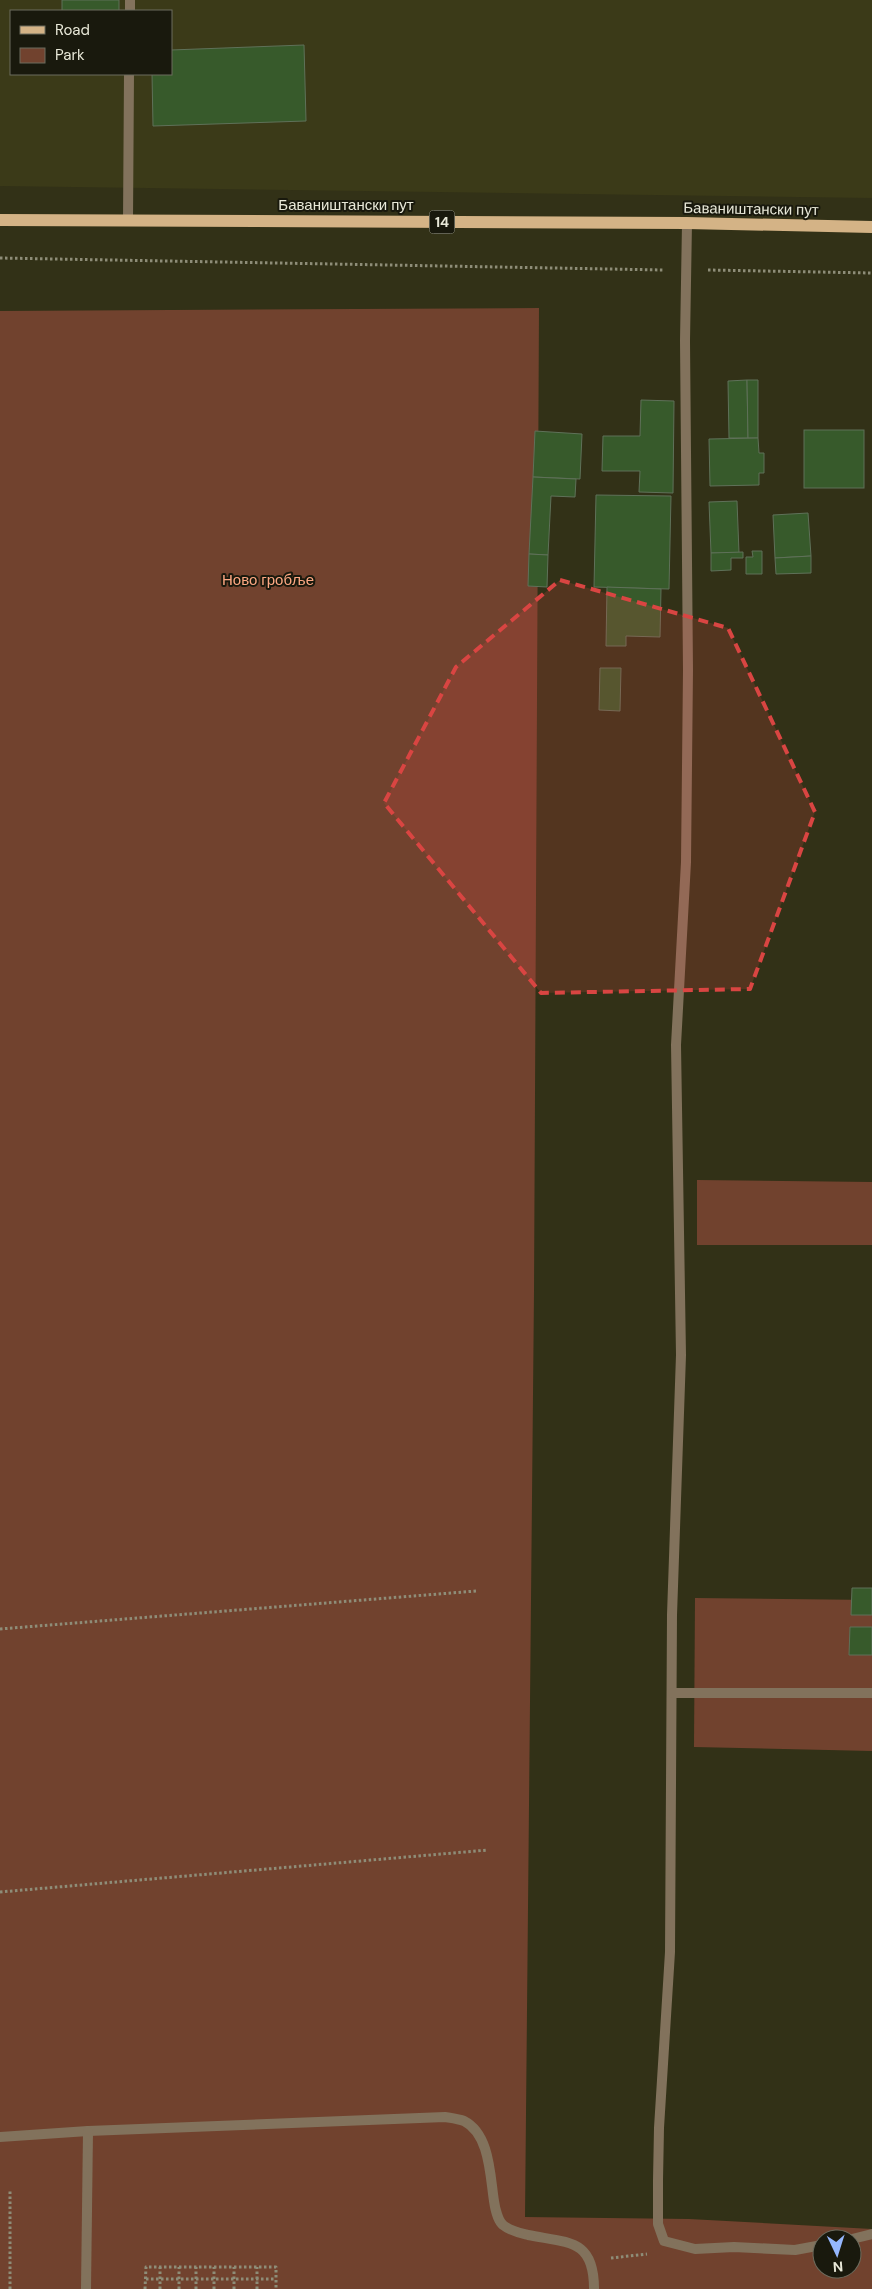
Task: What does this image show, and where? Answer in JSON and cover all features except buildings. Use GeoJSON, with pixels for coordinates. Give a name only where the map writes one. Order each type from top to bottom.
{"type":"FeatureCollection","features":[{"type":"Feature","properties":{"kind":"main road","name":"Баваништански пут"},"geometry":{"type":"LineString","coordinates":[[0,220],[687,223],[872,227]]}},
{"type":"Feature","properties":{"kind":"lane"},"geometry":{"type":"LineString","coordinates":[[128,220],[129,75]]}},
{"type":"Feature","properties":{"kind":"lane"},"geometry":{"type":"LineString","coordinates":[[687,223],[688,670],[686,853],[676,1045],[681,1355],[672,1615],[670,1952],[659,2128],[658,2224],[664,2241],[695,2248],[795,2250],[812,2247]]}},
{"type":"Feature","properties":{"kind":"lane"},"geometry":{"type":"LineString","coordinates":[[673,1693],[872,1693]]}},
{"type":"Feature","properties":{"kind":"lane"},"geometry":{"type":"LineString","coordinates":[[0,2137],[88,2131],[445,2117],[464,2121],[476,2131],[485,2148],[496,2210],[502,2225],[514,2232],[576,2245],[588,2255],[594,2271],[594,2289]]}},
{"type":"Feature","properties":{"kind":"lane"},"geometry":{"type":"LineString","coordinates":[[86,2289],[88,2131]]}},
{"type":"Feature","properties":{"kind":"path"},"geometry":{"type":"LineString","coordinates":[[0,258],[872,273]]}},
{"type":"Feature","properties":{"kind":"path"},"geometry":{"type":"LineString","coordinates":[[0,1629],[476,1591]]}},
{"type":"Feature","properties":{"kind":"path"},"geometry":{"type":"LineString","coordinates":[[0,1892],[488,1850]]}},
{"type":"Feature","properties":{"kind":"path"},"geometry":{"type":"LineString","coordinates":[[10,2191],[10,2289]]}},
{"type":"Feature","properties":{"kind":"path"},"geometry":{"type":"LineString","coordinates":[[590,2261],[695,2248]]}},
{"type":"Feature","properties":{"kind":"path"},"geometry":{"type":"LineString","coordinates":[[145,2289],[146,2267],[276,2267],[276,2289]]}},
{"type":"Feature","properties":{"kind":"path"},"geometry":{"type":"LineString","coordinates":[[160,2267],[160,2289]]}},
{"type":"Feature","properties":{"kind":"path"},"geometry":{"type":"LineString","coordinates":[[178,2289],[179,2267]]}},
{"type":"Feature","properties":{"kind":"path"},"geometry":{"type":"LineString","coordinates":[[196,2267],[196,2289]]}},
{"type":"Feature","properties":{"kind":"path"},"geometry":{"type":"LineString","coordinates":[[214,2267],[214,2289]]}},
{"type":"Feature","properties":{"kind":"path"},"geometry":{"type":"LineString","coordinates":[[234,2267],[234,2289]]}},
{"type":"Feature","properties":{"kind":"path"},"geometry":{"type":"LineString","coordinates":[[257,2267],[257,2289]]}},
{"type":"Feature","properties":{"kind":"path"},"geometry":{"type":"LineString","coordinates":[[146,2279],[276,2280]]}},
{"type":"Feature","properties":{"kind":"highlighted area"},"geometry":{"type":"Polygon","coordinates":[[[560,580],[728,628],[815,812],[750,989],[541,993],[384,803],[456,667],[560,580]]]}},
{"type":"Feature","properties":{"kind":"shaded area"},"geometry":{"type":"Polygon","coordinates":[[[0,0],[872,0],[872,198],[0,186],[0,0]]]}},
{"type":"Feature","properties":{"kind":"green space","name":"Ново гробље"},"geometry":{"type":"Polygon","coordinates":[[[539,308],[534,1292],[525,2217],[689,2219],[872,2229],[872,2289],[0,2289],[0,311],[539,308]]]}},
{"type":"Feature","properties":{"kind":"green space"},"geometry":{"type":"Polygon","coordinates":[[[697,1180],[872,1182],[872,1245],[697,1245],[697,1180]]]}},
{"type":"Feature","properties":{"kind":"green space"},"geometry":{"type":"Polygon","coordinates":[[[695,1598],[872,1600],[872,1751],[694,1747],[695,1598]]]}}]}
